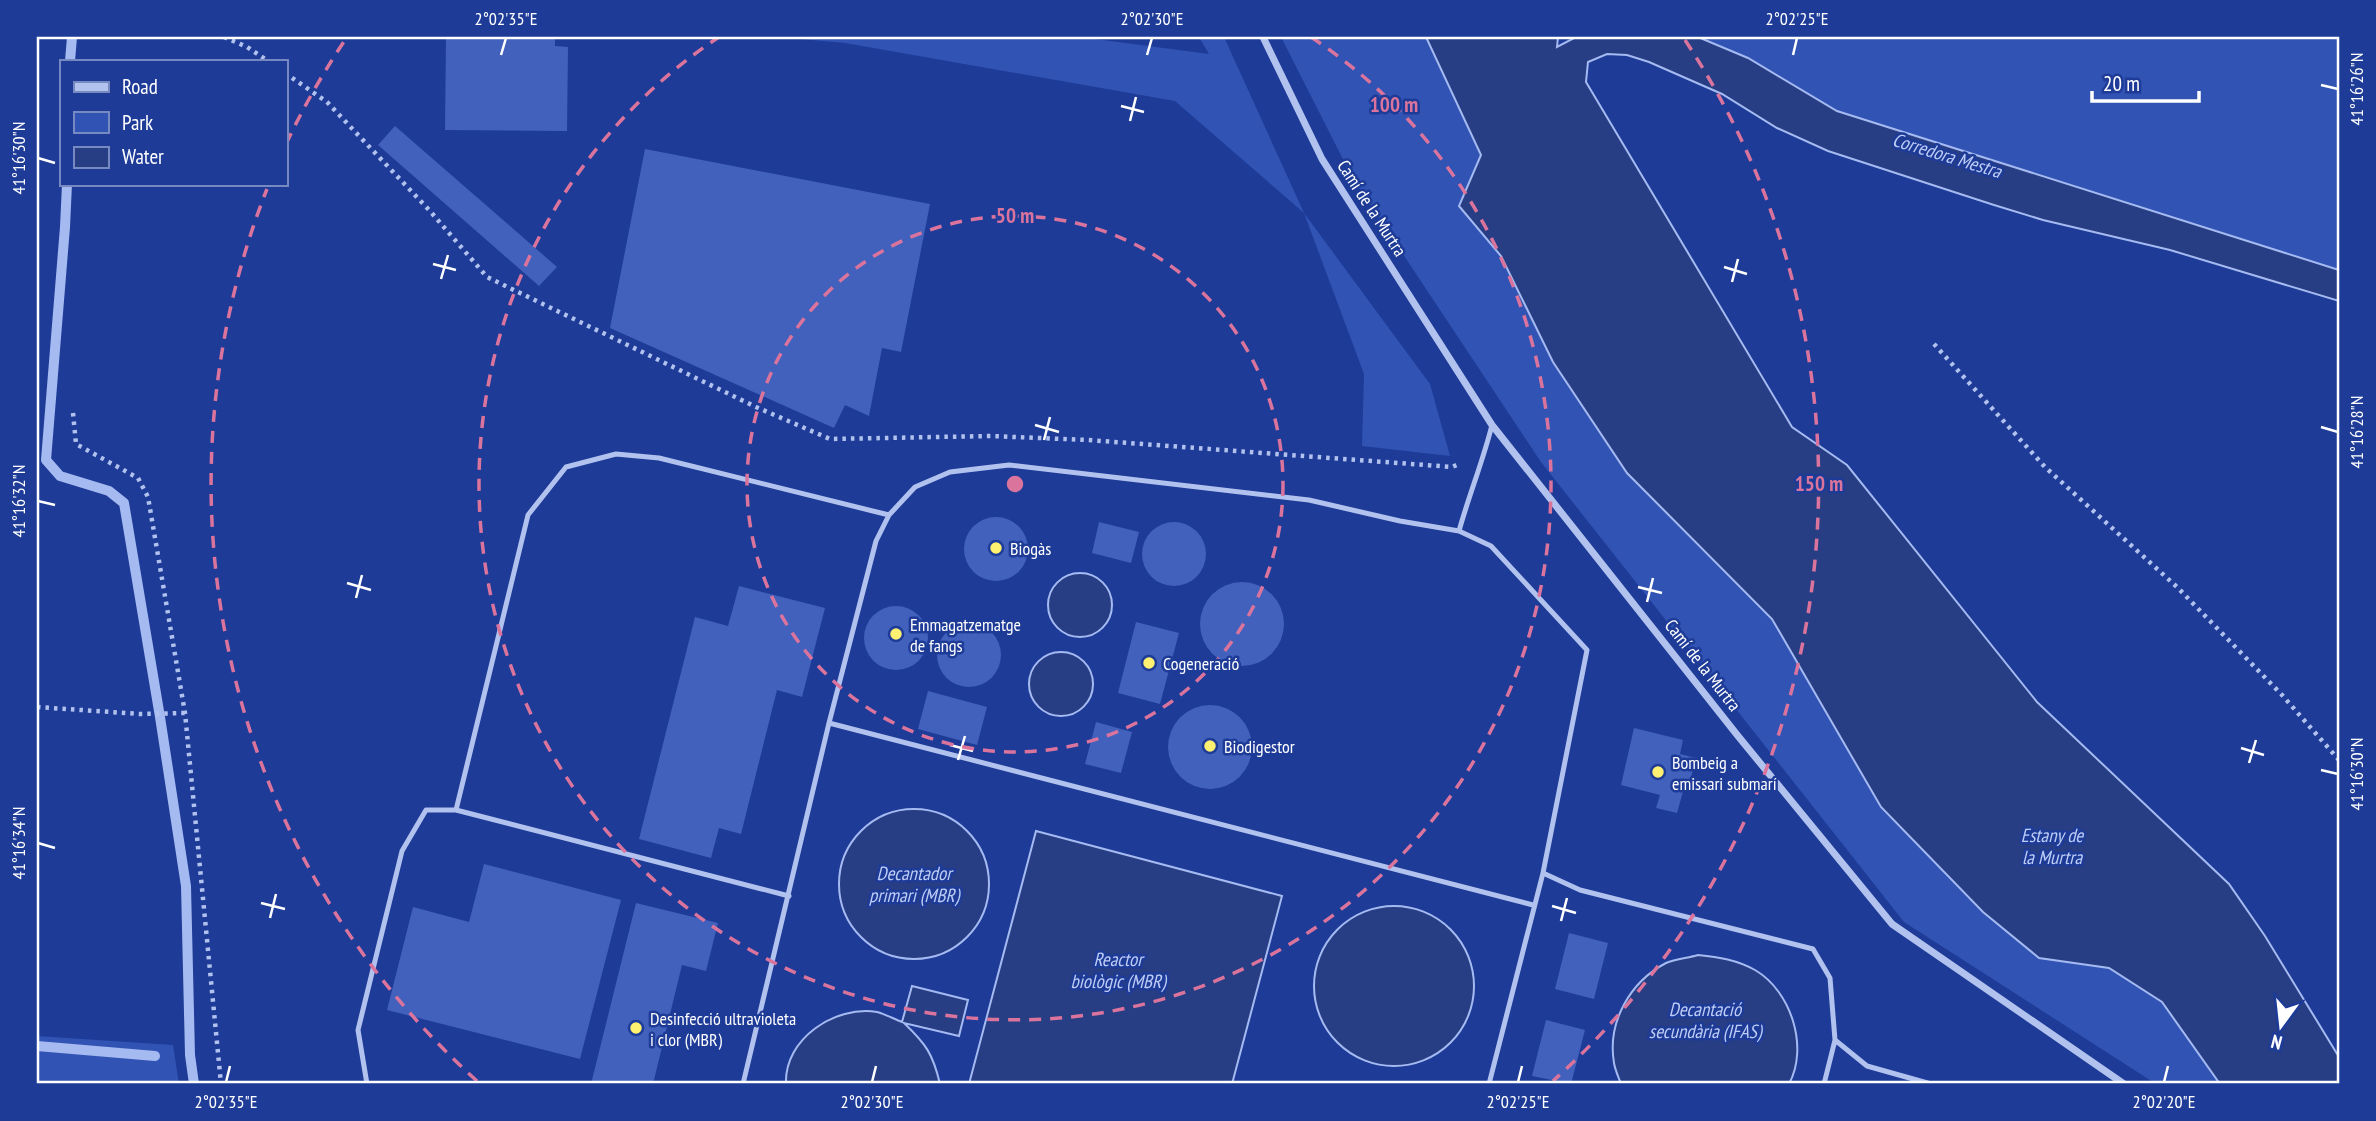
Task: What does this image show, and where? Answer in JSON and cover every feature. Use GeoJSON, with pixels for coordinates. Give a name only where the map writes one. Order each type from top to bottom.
{"type":"FeatureCollection","features":[{"type":"Feature","properties":{"kind":"street","name":"Camí de la Murtra"},"geometry":{"type":"LineString","coordinates":[[1263,37],[1322,159],[1492,425],[1892,924],[2124,1084]]}},
{"type":"Feature","properties":{"kind":"lane"},"geometry":{"type":"LineString","coordinates":[[1459,531],[1492,425]]}},
{"type":"Feature","properties":{"kind":"lane"},"geometry":{"type":"LineString","coordinates":[[456,810],[528,514],[566,467],[617,454],[659,458],[889,515]]}},
{"type":"Feature","properties":{"kind":"lane"},"geometry":{"type":"LineString","coordinates":[[743,1084],[829,723],[876,541],[889,515],[915,487],[950,472],[1009,465],[1309,500],[1400,521],[1459,531],[1491,546],[1587,650],[1543,873],[1489,1084]]}},
{"type":"Feature","properties":{"kind":"lane"},"geometry":{"type":"LineString","coordinates":[[829,723],[1534,905]]}},
{"type":"Feature","properties":{"kind":"lane"},"geometry":{"type":"LineString","coordinates":[[367,1084],[358,1030],[402,851],[426,810],[456,810],[789,896]]}},
{"type":"Feature","properties":{"kind":"lane"},"geometry":{"type":"LineString","coordinates":[[1543,873],[1580,890],[1813,949],[1830,978],[1835,1040],[1824,1084]]}},
{"type":"Feature","properties":{"kind":"lane"},"geometry":{"type":"LineString","coordinates":[[1835,1040],[1867,1066],[1931,1084]]}},
{"type":"Feature","properties":{"kind":"path"},"geometry":{"type":"LineString","coordinates":[[223,37],[247,47],[266,60]]}},
{"type":"Feature","properties":{"kind":"path"},"geometry":{"type":"LineString","coordinates":[[287,74],[327,102],[430,211],[487,277],[743,401],[830,439],[991,436],[1088,440],[1451,467],[1484,456]]}},
{"type":"Feature","properties":{"kind":"path"},"geometry":{"type":"LineString","coordinates":[[1934,344],[2045,467],[2177,587],[2282,695],[2339,760]]}},
{"type":"Feature","properties":{"kind":"path"},"geometry":{"type":"LineString","coordinates":[[73,413],[76,444],[138,478],[148,497],[185,713],[221,1084]]}},
{"type":"Feature","properties":{"kind":"path"},"geometry":{"type":"LineString","coordinates":[[37,707],[140,714],[185,713]]}},
{"type":"Feature","properties":{"kind":"green space"},"geometry":{"type":"Polygon","coordinates":[[[778,37],[1080,37],[1209,54],[1199,37],[1224,37],[1304,213],[1175,101],[845,43],[778,37]]]}},
{"type":"Feature","properties":{"kind":"green space"},"geometry":{"type":"Polygon","coordinates":[[[1281,37],[1426,37],[1481,155],[1459,206],[1501,256],[1553,362],[1627,473],[1772,619],[1881,807],[2039,958],[2109,968],[2162,1002],[2220,1084],[2156,1084],[1904,922],[1541,462],[1353,179],[1281,37]]]}},
{"type":"Feature","properties":{"kind":"green space"},"geometry":{"type":"Polygon","coordinates":[[[1698,37],[2339,37],[2339,270],[1837,111],[1748,58],[1698,37]]]}},
{"type":"Feature","properties":{"kind":"green space"},"geometry":{"type":"Polygon","coordinates":[[[1304,213],[1430,384],[1450,456],[1362,446],[1364,374],[1304,213]]]}},
{"type":"Feature","properties":{"kind":"green space"},"geometry":{"type":"Polygon","coordinates":[[[37,1036],[173,1045],[179,1084],[37,1084],[37,1036]]]}},
{"type":"Feature","properties":{"kind":"water","name":"Estany de la Murtra"},"geometry":{"type":"Polygon","coordinates":[[[1426,37],[1558,37],[1557,47],[1576,37],[1698,37],[1748,58],[1837,111],[2339,270],[2339,301],[2170,250],[2043,220],[1828,151],[1777,128],[1722,94],[1649,62],[1627,55],[1607,54],[1588,62],[1586,82],[1792,427],[1847,465],[2037,702],[2229,884],[2265,936],[2339,1057],[2339,1084],[2220,1084],[2162,1002],[2109,968],[2039,958],[1983,912],[1881,807],[1772,619],[1627,473],[1553,362],[1501,256],[1459,206],[1481,155],[1426,37]]]}},
{"type":"Feature","properties":{"kind":"water"},"geometry":{"type":"Polygon","coordinates":[[[1080,573],[1092,575],[1103,582],[1110,593],[1110,617],[1103,628],[1092,635],[1080,637],[1068,635],[1057,628],[1050,617],[1048,605],[1050,593],[1057,582],[1068,575],[1080,573]]]}},
{"type":"Feature","properties":{"kind":"water"},"geometry":{"type":"Polygon","coordinates":[[[1061,652],[1073,654],[1084,661],[1091,672],[1091,696],[1084,707],[1073,714],[1061,716],[1049,714],[1038,707],[1031,696],[1029,684],[1031,672],[1038,661],[1049,654],[1061,652]]]}},
{"type":"Feature","properties":{"kind":"water","name":"Decantador primari (MBR)"},"geometry":{"type":"Polygon","coordinates":[[[914,809],[943,815],[967,831],[983,855],[989,884],[983,913],[967,937],[943,953],[914,959],[885,953],[861,937],[845,913],[839,884],[845,855],[861,831],[885,815],[914,809]]]}},
{"type":"Feature","properties":{"kind":"water","name":"Reactor biològic (MBR)"},"geometry":{"type":"Polygon","coordinates":[[[1036,831],[1282,896],[1232,1084],[969,1084],[1036,831]]]}},
{"type":"Feature","properties":{"kind":"water"},"geometry":{"type":"Polygon","coordinates":[[[1394,906],[1425,912],[1450,930],[1468,955],[1474,986],[1468,1017],[1450,1042],[1425,1060],[1394,1066],[1363,1060],[1338,1042],[1320,1017],[1314,986],[1320,955],[1338,930],[1363,912],[1394,906]]]}},
{"type":"Feature","properties":{"kind":"water","name":"Decantació secundària (IFAS)"},"geometry":{"type":"Polygon","coordinates":[[[1698,955],[1728,960],[1755,970],[1768,979],[1778,991],[1787,1006],[1797,1037],[1795,1069],[1789,1084],[1621,1084],[1613,1048],[1614,1033],[1624,1005],[1632,992],[1653,971],[1674,960],[1698,955]]]}},
{"type":"Feature","properties":{"kind":"water"},"geometry":{"type":"Polygon","coordinates":[[[912,986],[968,1000],[959,1036],[904,1023],[928,1050],[940,1084],[786,1084],[793,1053],[815,1028],[845,1014],[861,1011],[877,1012],[902,1022],[912,986]]]}},
{"type":"Feature","properties":{"kind":"building"},"geometry":{"type":"Polygon","coordinates":[[[446,37],[555,37],[555,46],[568,47],[567,131],[445,130],[446,37]]]}},
{"type":"Feature","properties":{"kind":"building"},"geometry":{"type":"Polygon","coordinates":[[[395,126],[557,267],[539,286],[378,145],[395,126]]]}},
{"type":"Feature","properties":{"kind":"building"},"geometry":{"type":"Polygon","coordinates":[[[645,149],[930,204],[901,352],[882,348],[869,416],[845,405],[834,428],[610,328],[645,149]]]}},
{"type":"Feature","properties":{"kind":"building","name":"Biogàs"},"geometry":{"type":"Polygon","coordinates":[[[996,517],[1008,519],[1019,526],[1026,537],[1026,561],[1019,572],[1008,579],[996,581],[984,579],[973,572],[966,561],[964,549],[966,537],[973,526],[984,519],[996,517]]]}},
{"type":"Feature","properties":{"kind":"building"},"geometry":{"type":"Polygon","coordinates":[[[1099,522],[1139,532],[1131,563],[1092,553],[1099,522]]]}},
{"type":"Feature","properties":{"kind":"building"},"geometry":{"type":"Polygon","coordinates":[[[1174,522],[1186,524],[1197,531],[1204,542],[1204,566],[1197,577],[1186,584],[1174,586],[1162,584],[1151,577],[1144,566],[1142,554],[1144,542],[1151,531],[1162,524],[1174,522]]]}},
{"type":"Feature","properties":{"kind":"building"},"geometry":{"type":"Polygon","coordinates":[[[1234,582],[1250,582],[1266,589],[1277,600],[1284,616],[1281,640],[1272,654],[1250,666],[1234,666],[1218,659],[1207,648],[1200,632],[1200,616],[1207,600],[1218,589],[1234,582]]]}},
{"type":"Feature","properties":{"kind":"building"},"geometry":{"type":"Polygon","coordinates":[[[739,586],[825,608],[802,697],[777,690],[741,834],[719,828],[711,858],[639,839],[695,617],[728,626],[739,586]]]}},
{"type":"Feature","properties":{"kind":"building","name":"Emmagatzematge de fangs"},"geometry":{"type":"Polygon","coordinates":[[[890,606],[902,606],[919,615],[926,626],[926,650],[919,661],[902,670],[890,670],[878,665],[869,656],[864,644],[864,632],[869,620],[878,611],[890,606]]]}},
{"type":"Feature","properties":{"kind":"building","name":"Cogeneració"},"geometry":{"type":"Polygon","coordinates":[[[1136,622],[1179,633],[1160,704],[1118,693],[1136,622]]]}},
{"type":"Feature","properties":{"kind":"building","name":"Emmagatzematge de fangs"},"geometry":{"type":"Polygon","coordinates":[[[963,623],[975,623],[992,632],[999,643],[999,667],[992,678],[975,687],[963,687],[951,682],[942,673],[937,661],[937,649],[942,637],[951,628],[963,623]]]}},
{"type":"Feature","properties":{"kind":"building"},"geometry":{"type":"Polygon","coordinates":[[[928,691],[987,707],[977,745],[918,729],[928,691]]]}},
{"type":"Feature","properties":{"kind":"building","name":"Biodigestor"},"geometry":{"type":"Polygon","coordinates":[[[1202,705],[1218,705],[1234,712],[1245,723],[1252,739],[1249,763],[1240,777],[1218,789],[1202,789],[1186,782],[1175,771],[1168,755],[1168,739],[1175,723],[1186,712],[1202,705]]]}},
{"type":"Feature","properties":{"kind":"building"},"geometry":{"type":"Polygon","coordinates":[[[1096,722],[1132,732],[1121,773],[1085,764],[1096,722]]]}},
{"type":"Feature","properties":{"kind":"building","name":"Bombeig a emissari submarí"},"geometry":{"type":"Polygon","coordinates":[[[1634,728],[1683,740],[1680,754],[1696,758],[1688,789],[1684,788],[1677,813],[1656,808],[1660,795],[1621,785],[1634,728]]]}},
{"type":"Feature","properties":{"kind":"building"},"geometry":{"type":"Polygon","coordinates":[[[484,864],[621,900],[580,1059],[387,1010],[413,907],[469,922],[484,864]]]}},
{"type":"Feature","properties":{"kind":"building","name":"Desinfecció ultravioleta i clor (MBR)"},"geometry":{"type":"Polygon","coordinates":[[[636,903],[718,923],[706,971],[682,965],[653,1084],[591,1084],[636,903]]]}},
{"type":"Feature","properties":{"kind":"building"},"geometry":{"type":"Polygon","coordinates":[[[1569,933],[1608,943],[1594,999],[1555,989],[1569,933]]]}},
{"type":"Feature","properties":{"kind":"building"},"geometry":{"type":"Polygon","coordinates":[[[1546,1020],[1585,1030],[1571,1084],[1532,1076],[1546,1020]]]}},
{"type":"Feature","properties":{"kind":"waterway"},"geometry":{"type":"LineString","coordinates":[[70,60],[72,37]]}},
{"type":"Feature","properties":{"kind":"waterway"},"geometry":{"type":"LineString","coordinates":[[67,186],[46,460],[60,476],[109,491],[124,503],[186,886],[190,1055],[194,1084]]}},
{"type":"Feature","properties":{"kind":"waterway"},"geometry":{"type":"LineString","coordinates":[[37,1046],[155,1056]]}},
{"type":"Feature","properties":{"kind":"place","name":"Biogàs"},"geometry":{"type":"Point","coordinates":[996,548]}},
{"type":"Feature","properties":{"kind":"place","name":"Emmagatzematge de fangs"},"geometry":{"type":"Point","coordinates":[896,634]}},
{"type":"Feature","properties":{"kind":"place","name":"Cogeneració"},"geometry":{"type":"Point","coordinates":[1149,663]}},
{"type":"Feature","properties":{"kind":"place","name":"Biodigestor"},"geometry":{"type":"Point","coordinates":[1210,746]}},
{"type":"Feature","properties":{"kind":"place","name":"Bombeig a emissari submarí"},"geometry":{"type":"Point","coordinates":[1658,772]}},
{"type":"Feature","properties":{"kind":"place","name":"Desinfecció ultravioleta i clor (MBR)"},"geometry":{"type":"Point","coordinates":[636,1028]}},
{"type":"Feature","properties":{"kind":"water label","name":"Corredora Mestra"},"geometry":{"type":"Point","coordinates":[1947,155]}}]}
